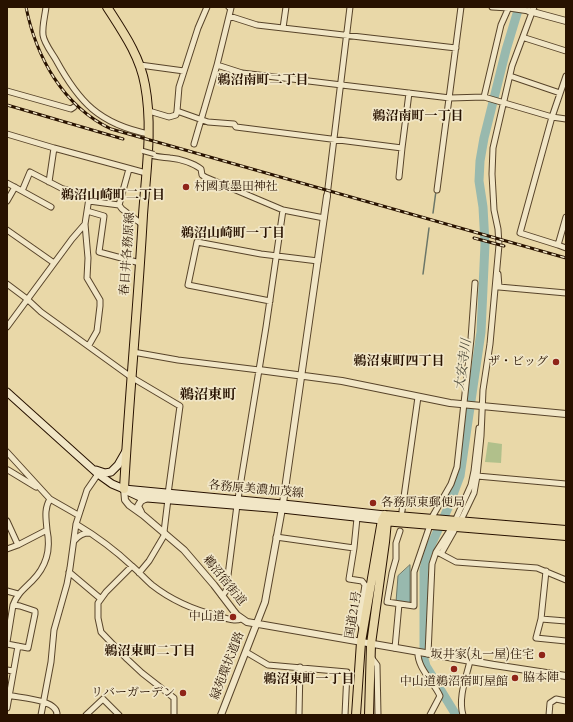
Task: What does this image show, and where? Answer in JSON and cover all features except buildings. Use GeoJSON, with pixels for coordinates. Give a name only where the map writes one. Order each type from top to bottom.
{"type":"FeatureCollection","features":[{"type":"Feature","properties":{"kind":"main road","name":"春日井各務原線"},"geometry":{"type":"LineString","coordinates":[[107,7],[132,47],[140,65],[145,84],[149,111],[148,153],[124,489]]}},
{"type":"Feature","properties":{"kind":"main road","name":"各務原美濃加茂線"},"geometry":{"type":"LineString","coordinates":[[7,392],[87,465],[112,484],[131,494],[147,498],[168,496]]}},
{"type":"Feature","properties":{"kind":"main road"},"geometry":{"type":"LineString","coordinates":[[87,465],[99,472],[111,472],[118,465],[126,450]]}},
{"type":"Feature","properties":{"kind":"main road","name":"各務原美濃加茂線"},"geometry":{"type":"LineString","coordinates":[[124,489],[168,496],[282,506],[385,519]]}},
{"type":"Feature","properties":{"kind":"main road","name":"各務原美濃加茂線"},"geometry":{"type":"LineString","coordinates":[[282,506],[357,518],[385,519]]}},
{"type":"Feature","properties":{"kind":"main road"},"geometry":{"type":"LineString","coordinates":[[385,519],[431,523],[566,530]]}},
{"type":"Feature","properties":{"kind":"main road","name":"国道21号"},"geometry":{"type":"LineString","coordinates":[[369,715],[371,644],[385,542],[385,519]]}},
{"type":"Feature","properties":{"kind":"main road","name":"国道21号"},"geometry":{"type":"LineString","coordinates":[[356,715],[363,630],[385,519]]}},
{"type":"Feature","properties":{"kind":"main road"},"geometry":{"type":"LineString","coordinates":[[385,542],[395,528],[418,527],[431,523]]}},
{"type":"Feature","properties":{"kind":"main road"},"geometry":{"type":"LineString","coordinates":[[454,524],[566,536]]}},
{"type":"Feature","properties":{"kind":"street"},"geometry":{"type":"LineString","coordinates":[[46,7],[43,36],[74,91],[95,112],[116,123],[148,134]]}},
{"type":"Feature","properties":{"kind":"street"},"geometry":{"type":"LineString","coordinates":[[149,111],[170,117],[176,114],[179,87],[198,28],[207,7]]}},
{"type":"Feature","properties":{"kind":"street"},"geometry":{"type":"LineString","coordinates":[[194,144],[217,65],[231,8],[229,7]]}},
{"type":"Feature","properties":{"kind":"street"},"geometry":{"type":"LineString","coordinates":[[283,28],[286,7]]}},
{"type":"Feature","properties":{"kind":"street"},"geometry":{"type":"LineString","coordinates":[[327,196],[350,7]]}},
{"type":"Feature","properties":{"kind":"street"},"geometry":{"type":"LineString","coordinates":[[438,190],[461,7]]}},
{"type":"Feature","properties":{"kind":"street"},"geometry":{"type":"LineString","coordinates":[[492,7],[532,10],[566,21]]}},
{"type":"Feature","properties":{"kind":"street"},"geometry":{"type":"LineString","coordinates":[[484,97],[501,25],[510,8]]}},
{"type":"Feature","properties":{"kind":"street"},"geometry":{"type":"LineString","coordinates":[[428,654],[432,564],[454,524],[474,493],[477,476],[481,436],[481,406],[490,338],[498,235],[494,210],[492,174],[495,139],[512,66],[532,10]]}},
{"type":"Feature","properties":{"kind":"street"},"geometry":{"type":"LineString","coordinates":[[228,16],[257,25],[456,48]]}},
{"type":"Feature","properties":{"kind":"street"},"geometry":{"type":"LineString","coordinates":[[525,38],[566,51]]}},
{"type":"Feature","properties":{"kind":"street"},"geometry":{"type":"LineString","coordinates":[[140,65],[184,71]]}},
{"type":"Feature","properties":{"kind":"street"},"geometry":{"type":"LineString","coordinates":[[217,65],[242,73],[408,93],[450,98],[484,97],[552,117],[566,119]]}},
{"type":"Feature","properties":{"kind":"street"},"geometry":{"type":"LineString","coordinates":[[566,76],[552,117],[520,233],[566,248]]}},
{"type":"Feature","properties":{"kind":"street"},"geometry":{"type":"LineString","coordinates":[[513,77],[560,93]]}},
{"type":"Feature","properties":{"kind":"street"},"geometry":{"type":"LineString","coordinates":[[7,91],[70,109],[74,107]]}},
{"type":"Feature","properties":{"kind":"street"},"geometry":{"type":"LineString","coordinates":[[400,177],[408,93]]}},
{"type":"Feature","properties":{"kind":"street"},"geometry":{"type":"LineString","coordinates":[[177,111],[201,120],[234,124],[236,127],[402,148]]}},
{"type":"Feature","properties":{"kind":"street"},"geometry":{"type":"LineString","coordinates":[[7,134],[146,173]]}},
{"type":"Feature","properties":{"kind":"street"},"geometry":{"type":"LineString","coordinates":[[49,182],[54,148]]}},
{"type":"Feature","properties":{"kind":"street"},"geometry":{"type":"LineString","coordinates":[[148,153],[162,158],[169,158],[196,165],[201,169],[202,175],[205,177],[283,210],[324,218]]}},
{"type":"Feature","properties":{"kind":"street"},"geometry":{"type":"LineString","coordinates":[[119,205],[129,169]]}},
{"type":"Feature","properties":{"kind":"street"},"geometry":{"type":"LineString","coordinates":[[22,191],[30,172],[63,189],[86,195],[89,198],[85,224],[88,258],[87,278],[100,300],[97,331],[89,345]]}},
{"type":"Feature","properties":{"kind":"street"},"geometry":{"type":"LineString","coordinates":[[7,183],[51,207]]}},
{"type":"Feature","properties":{"kind":"street"},"geometry":{"type":"LineString","coordinates":[[7,201],[15,187]]}},
{"type":"Feature","properties":{"kind":"street","name":"緑苑環状道路"},"geometry":{"type":"LineString","coordinates":[[221,715],[265,602],[282,506],[327,196]]}},
{"type":"Feature","properties":{"kind":"street"},"geometry":{"type":"LineString","coordinates":[[89,201],[119,205],[143,225]]}},
{"type":"Feature","properties":{"kind":"street"},"geometry":{"type":"LineString","coordinates":[[222,596],[226,591],[238,502],[283,210]]}},
{"type":"Feature","properties":{"kind":"street"},"geometry":{"type":"LineString","coordinates":[[87,211],[104,216],[98,252],[140,263]]}},
{"type":"Feature","properties":{"kind":"street"},"geometry":{"type":"LineString","coordinates":[[558,245],[566,217]]}},
{"type":"Feature","properties":{"kind":"street"},"geometry":{"type":"LineString","coordinates":[[7,327],[85,224]]}},
{"type":"Feature","properties":{"kind":"street"},"geometry":{"type":"LineString","coordinates":[[7,230],[54,263]]}},
{"type":"Feature","properties":{"kind":"street"},"geometry":{"type":"LineString","coordinates":[[270,301],[188,285],[197,242],[276,256],[318,261]]}},
{"type":"Feature","properties":{"kind":"street"},"geometry":{"type":"LineString","coordinates":[[496,266],[498,270],[499,287],[566,293]]}},
{"type":"Feature","properties":{"kind":"street"},"geometry":{"type":"LineString","coordinates":[[400,531],[396,543],[396,558],[387,602],[414,606],[414,572],[431,523],[451,484],[457,467],[465,404],[475,283]]}},
{"type":"Feature","properties":{"kind":"street"},"geometry":{"type":"LineString","coordinates":[[7,284],[41,312],[131,376],[180,406],[164,533],[149,561],[139,573]]}},
{"type":"Feature","properties":{"kind":"street"},"geometry":{"type":"LineString","coordinates":[[133,352],[178,360],[302,375],[352,383],[418,397],[465,404],[566,414]]}},
{"type":"Feature","properties":{"kind":"street"},"geometry":{"type":"LineString","coordinates":[[402,511],[418,397]]}},
{"type":"Feature","properties":{"kind":"street"},"geometry":{"type":"LineString","coordinates":[[454,524],[471,485],[480,419],[482,415]]}},
{"type":"Feature","properties":{"kind":"street"},"geometry":{"type":"LineString","coordinates":[[7,452],[50,499],[78,515]]}},
{"type":"Feature","properties":{"kind":"street"},"geometry":{"type":"LineString","coordinates":[[7,470],[14,470],[16,463]]}},
{"type":"Feature","properties":{"kind":"street"},"geometry":{"type":"LineString","coordinates":[[7,470],[40,489]]}},
{"type":"Feature","properties":{"kind":"street"},"geometry":{"type":"LineString","coordinates":[[24,480],[27,474]]}},
{"type":"Feature","properties":{"kind":"street"},"geometry":{"type":"LineString","coordinates":[[41,715],[51,662],[54,630],[69,572],[78,515],[86,490],[98,474]]}},
{"type":"Feature","properties":{"kind":"street"},"geometry":{"type":"LineString","coordinates":[[477,476],[566,484]]}},
{"type":"Feature","properties":{"kind":"street","name":"鵜沼宿街道"},"geometry":{"type":"LineString","coordinates":[[124,489],[126,501],[129,505],[143,514],[184,550],[202,570],[233,610],[242,619],[251,623],[428,654],[566,676]]}},
{"type":"Feature","properties":{"kind":"street"},"geometry":{"type":"LineString","coordinates":[[143,514],[138,506],[141,501],[147,498]]}},
{"type":"Feature","properties":{"kind":"street"},"geometry":{"type":"LineString","coordinates":[[13,605],[34,611],[35,614],[28,648],[7,643],[13,605],[18,594],[40,573],[46,561],[49,538],[47,530],[46,506],[50,499]]}},
{"type":"Feature","properties":{"kind":"street"},"geometry":{"type":"LineString","coordinates":[[357,518],[349,579],[362,581],[365,584],[359,622],[363,630]]}},
{"type":"Feature","properties":{"kind":"street"},"geometry":{"type":"LineString","coordinates":[[7,521],[18,545]]}},
{"type":"Feature","properties":{"kind":"street"},"geometry":{"type":"LineString","coordinates":[[76,524],[103,541],[152,585],[185,605],[205,613],[224,618],[238,620],[242,619]]}},
{"type":"Feature","properties":{"kind":"street"},"geometry":{"type":"LineString","coordinates":[[7,549],[47,530]]}},
{"type":"Feature","properties":{"kind":"street"},"geometry":{"type":"LineString","coordinates":[[73,541],[84,533],[90,533]]}},
{"type":"Feature","properties":{"kind":"street"},"geometry":{"type":"LineString","coordinates":[[276,536],[354,548]]}},
{"type":"Feature","properties":{"kind":"street"},"geometry":{"type":"LineString","coordinates":[[438,553],[456,562],[537,568],[566,580]]}},
{"type":"Feature","properties":{"kind":"street"},"geometry":{"type":"LineString","coordinates":[[132,566],[98,604],[101,632],[142,674],[174,698],[174,715]]}},
{"type":"Feature","properties":{"kind":"street"},"geometry":{"type":"LineString","coordinates":[[546,571],[541,619],[536,638],[566,641]]}},
{"type":"Feature","properties":{"kind":"street"},"geometry":{"type":"LineString","coordinates":[[69,572],[101,599]]}},
{"type":"Feature","properties":{"kind":"street"},"geometry":{"type":"LineString","coordinates":[[7,591],[18,594]]}},
{"type":"Feature","properties":{"kind":"street"},"geometry":{"type":"LineString","coordinates":[[395,648],[400,604]]}},
{"type":"Feature","properties":{"kind":"street"},"geometry":{"type":"LineString","coordinates":[[541,619],[566,621]]}},
{"type":"Feature","properties":{"kind":"street"},"geometry":{"type":"LineString","coordinates":[[7,708],[18,646]]}},
{"type":"Feature","properties":{"kind":"street"},"geometry":{"type":"LineString","coordinates":[[246,652],[268,665],[347,672],[345,715]]}},
{"type":"Feature","properties":{"kind":"street"},"geometry":{"type":"LineString","coordinates":[[419,652],[418,658],[440,696],[430,715]]}},
{"type":"Feature","properties":{"kind":"street"},"geometry":{"type":"LineString","coordinates":[[371,656],[377,665],[379,683],[378,715]]}},
{"type":"Feature","properties":{"kind":"street"},"geometry":{"type":"LineString","coordinates":[[463,715],[461,708],[462,696],[470,661]]}},
{"type":"Feature","properties":{"kind":"street"},"geometry":{"type":"LineString","coordinates":[[298,715],[300,667]]}},
{"type":"Feature","properties":{"kind":"street"},"geometry":{"type":"LineString","coordinates":[[7,670],[13,671]]}},
{"type":"Feature","properties":{"kind":"street"},"geometry":{"type":"LineString","coordinates":[[346,694],[357,694]]}},
{"type":"Feature","properties":{"kind":"street"},"geometry":{"type":"LineString","coordinates":[[8,696],[44,701],[55,707],[57,715]]}},
{"type":"Feature","properties":{"kind":"street"},"geometry":{"type":"LineString","coordinates":[[86,715],[102,699],[119,715]]}},
{"type":"Feature","properties":{"kind":"street"},"geometry":{"type":"LineString","coordinates":[[549,715],[550,703],[556,699],[566,701]]}},
{"type":"Feature","properties":{"kind":"green space"},"geometry":{"type":"Polygon","coordinates":[[[488,442],[502,444],[501,463],[485,462],[488,442]]]}},
{"type":"Feature","properties":{"kind":"water"},"geometry":{"type":"Polygon","coordinates":[[[410,565],[410,603],[396,602],[398,576],[410,565]]]}},
{"type":"Feature","properties":{"kind":"waterway","name":"大安寺川"},"geometry":{"type":"LineString","coordinates":[[456,715],[426,666],[424,659],[424,570],[427,554],[448,508],[460,476],[481,332],[485,244],[483,207],[479,181],[480,161],[484,138],[506,50],[519,7]]}},
{"type":"Feature","properties":{"kind":"waterway"},"geometry":{"type":"LineString","coordinates":[[433,213],[436,191]]}},
{"type":"Feature","properties":{"kind":"waterway"},"geometry":{"type":"LineString","coordinates":[[423,274],[429,228]]}},
{"type":"Feature","properties":{"kind":"railway"},"geometry":{"type":"LineString","coordinates":[[26,7],[37,44],[54,78],[79,107],[94,119],[111,129],[566,258]]}},
{"type":"Feature","properties":{"kind":"railway"},"geometry":{"type":"LineString","coordinates":[[7,105],[123,139]]}},
{"type":"Feature","properties":{"kind":"railway"},"geometry":{"type":"LineString","coordinates":[[474,238],[504,246]]}},
{"type":"Feature","properties":{"kind":"place","name":"村國真墨田神社"},"geometry":{"type":"Point","coordinates":[186,187]}},
{"type":"Feature","properties":{"kind":"place","name":"ザ・ビッグ"},"geometry":{"type":"Point","coordinates":[556,362]}},
{"type":"Feature","properties":{"kind":"place","name":"各務原東郵便局"},"geometry":{"type":"Point","coordinates":[373,503]}},
{"type":"Feature","properties":{"kind":"place","name":"中山道"},"geometry":{"type":"Point","coordinates":[233,617]}},
{"type":"Feature","properties":{"kind":"place","name":"坂井家(丸一屋)住宅"},"geometry":{"type":"Point","coordinates":[542,655]}},
{"type":"Feature","properties":{"kind":"place","name":"中山道鵜沼宿町屋館"},"geometry":{"type":"Point","coordinates":[454,669]}},
{"type":"Feature","properties":{"kind":"place","name":"脇本陣"},"geometry":{"type":"Point","coordinates":[515,678]}},
{"type":"Feature","properties":{"kind":"place","name":"リバーガーデン"},"geometry":{"type":"Point","coordinates":[183,693]}},
{"type":"Feature","properties":{"kind":"district","name":"鵜沼南町二丁目"},"geometry":{"type":"Point","coordinates":[263,81]}},
{"type":"Feature","properties":{"kind":"district","name":"鵜沼南町一丁目"},"geometry":{"type":"Point","coordinates":[418,117]}},
{"type":"Feature","properties":{"kind":"district","name":"鵜沼山崎町二丁目"},"geometry":{"type":"Point","coordinates":[113,196]}},
{"type":"Feature","properties":{"kind":"district","name":"鵜沼山崎町一丁目"},"geometry":{"type":"Point","coordinates":[233,234]}},
{"type":"Feature","properties":{"kind":"district","name":"鵜沼東町四丁目"},"geometry":{"type":"Point","coordinates":[399,362]}},
{"type":"Feature","properties":{"kind":"district","name":"鵜沼東町"},"geometry":{"type":"Point","coordinates":[208,396]}},
{"type":"Feature","properties":{"kind":"district","name":"鵜沼東町二丁目"},"geometry":{"type":"Point","coordinates":[150,652]}},
{"type":"Feature","properties":{"kind":"district","name":"鵜沼東町一丁目"},"geometry":{"type":"Point","coordinates":[309,680]}}]}
